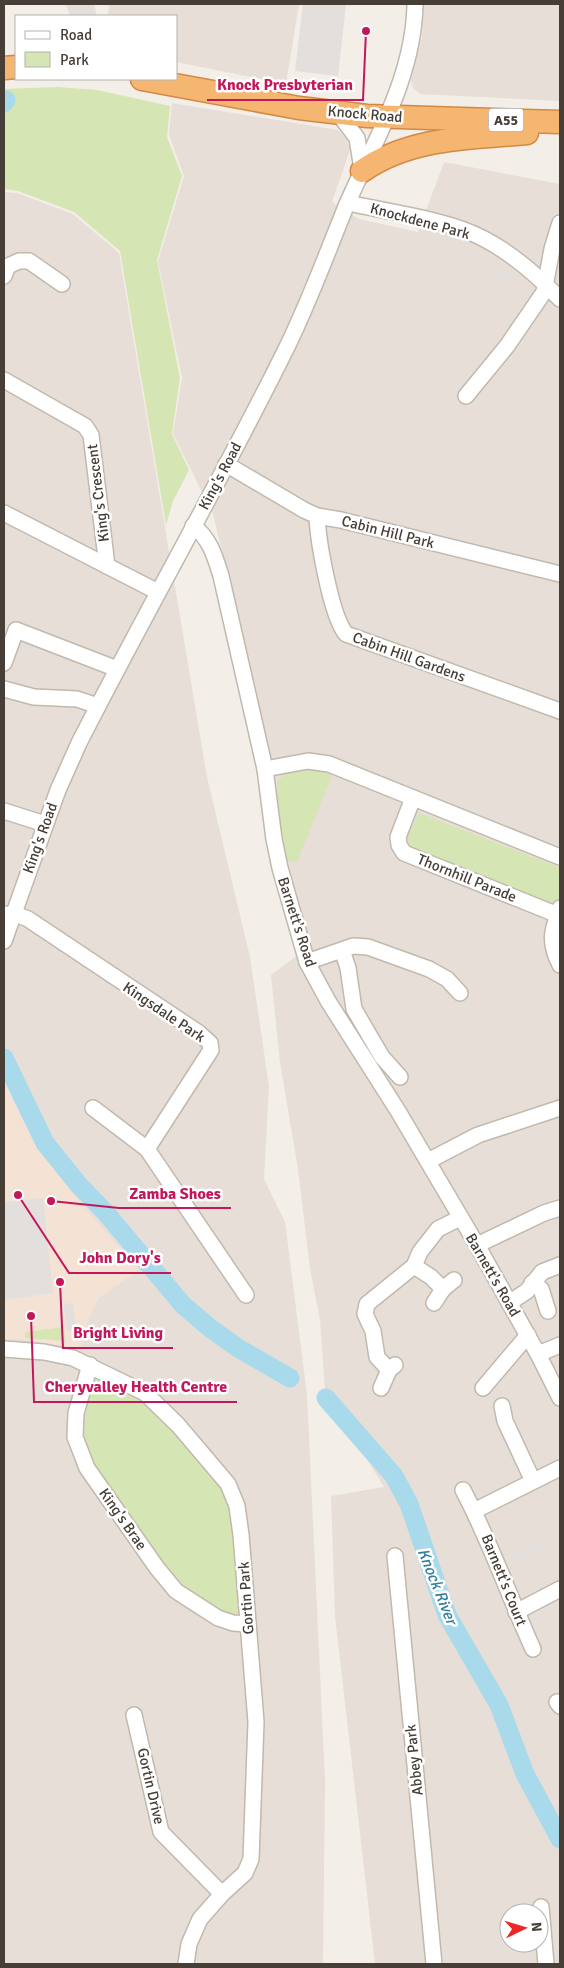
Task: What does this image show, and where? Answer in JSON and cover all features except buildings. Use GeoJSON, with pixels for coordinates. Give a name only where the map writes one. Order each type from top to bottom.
{"type":"FeatureCollection","features":[{"type":"Feature","properties":{"kind":"highway","name":"Knock Road"},"geometry":{"type":"LineString","coordinates":[[147,80],[299,108],[387,118],[560,122]]}},
{"type":"Feature","properties":{"kind":"highway"},"geometry":{"type":"LineString","coordinates":[[362,171],[380,159],[422,145],[465,138],[541,132],[560,122]]}},
{"type":"Feature","properties":{"kind":"street","name":"King's Road"},"geometry":{"type":"LineString","coordinates":[[4,941],[8,914],[19,896],[67,768],[117,669],[284,353],[314,288],[348,203],[396,98],[410,41],[415,4]]}},
{"type":"Feature","properties":{"kind":"street"},"geometry":{"type":"LineString","coordinates":[[338,113],[352,128],[357,138],[362,171]]}},
{"type":"Feature","properties":{"kind":"street","name":"Knockdene Park"},"geometry":{"type":"LineString","coordinates":[[348,203],[465,230],[507,254],[546,285],[560,299]]}},
{"type":"Feature","properties":{"kind":"street"},"geometry":{"type":"LineString","coordinates":[[466,396],[506,346],[544,292],[552,249],[560,223]]}},
{"type":"Feature","properties":{"kind":"street"},"geometry":{"type":"LineString","coordinates":[[4,276],[8,266],[19,261],[29,261],[62,284]]}},
{"type":"Feature","properties":{"kind":"street","name":"King's Crescent"},"geometry":{"type":"LineString","coordinates":[[4,380],[85,426],[91,435],[107,566]]}},
{"type":"Feature","properties":{"kind":"street","name":"Cabin Hill Park"},"geometry":{"type":"LineString","coordinates":[[226,464],[317,516],[341,520],[560,574]]}},
{"type":"Feature","properties":{"kind":"street"},"geometry":{"type":"LineString","coordinates":[[4,513],[158,592]]}},
{"type":"Feature","properties":{"kind":"street","name":"Cabin Hill Gardens"},"geometry":{"type":"LineString","coordinates":[[317,516],[318,534],[334,610],[340,627],[346,634],[560,712]]}},
{"type":"Feature","properties":{"kind":"street","name":"Barnett's Road"},"geometry":{"type":"LineString","coordinates":[[193,526],[206,538],[215,558],[237,642],[265,769],[274,839],[280,868],[307,962],[328,1000],[428,1161],[477,1245],[528,1335],[560,1398]]}},
{"type":"Feature","properties":{"kind":"street"},"geometry":{"type":"LineString","coordinates":[[4,663],[16,630],[117,669]]}},
{"type":"Feature","properties":{"kind":"street"},"geometry":{"type":"LineString","coordinates":[[4,689],[34,697],[77,699],[98,706]]}},
{"type":"Feature","properties":{"kind":"street"},"geometry":{"type":"LineString","coordinates":[[265,769],[308,761],[328,764],[560,857]]}},
{"type":"Feature","properties":{"kind":"street","name":"Thornhill Parade"},"geometry":{"type":"LineString","coordinates":[[413,798],[398,837],[399,845],[404,853],[559,911],[551,939],[554,953],[560,965]]}},
{"type":"Feature","properties":{"kind":"street"},"geometry":{"type":"LineString","coordinates":[[4,811],[45,824]]}},
{"type":"Feature","properties":{"kind":"street"},"geometry":{"type":"LineString","coordinates":[[4,902],[19,896]]}},
{"type":"Feature","properties":{"kind":"street","name":"Kingsdale Park"},"geometry":{"type":"LineString","coordinates":[[8,914],[28,919],[210,1043],[211,1050],[147,1150]]}},
{"type":"Feature","properties":{"kind":"street"},"geometry":{"type":"LineString","coordinates":[[307,962],[353,946],[368,947],[429,969],[447,979],[460,993]]}},
{"type":"Feature","properties":{"kind":"street"},"geometry":{"type":"LineString","coordinates":[[342,950],[348,968],[354,1009],[382,1057],[400,1077]]}},
{"type":"Feature","properties":{"kind":"street"},"geometry":{"type":"LineString","coordinates":[[93,1108],[147,1150],[246,1295]]}},
{"type":"Feature","properties":{"kind":"street"},"geometry":{"type":"LineString","coordinates":[[428,1161],[478,1134],[560,1108]]}},
{"type":"Feature","properties":{"kind":"street"},"geometry":{"type":"LineString","coordinates":[[477,1245],[536,1217],[560,1208]]}},
{"type":"Feature","properties":{"kind":"street"},"geometry":{"type":"LineString","coordinates":[[381,1388],[392,1368],[377,1357],[373,1331],[365,1314],[367,1304],[414,1266],[420,1252],[438,1229],[460,1218]]}},
{"type":"Feature","properties":{"kind":"street"},"geometry":{"type":"LineString","coordinates":[[509,1303],[527,1291],[542,1272],[560,1265]]}},
{"type":"Feature","properties":{"kind":"street"},"geometry":{"type":"LineString","coordinates":[[414,1266],[431,1277],[448,1284],[434,1303]]}},
{"type":"Feature","properties":{"kind":"street"},"geometry":{"type":"LineString","coordinates":[[532,1283],[541,1289],[548,1312]]}},
{"type":"Feature","properties":{"kind":"street"},"geometry":{"type":"LineString","coordinates":[[483,1388],[528,1335]]}},
{"type":"Feature","properties":{"kind":"street"},"geometry":{"type":"LineString","coordinates":[[538,1354],[560,1345]]}},
{"type":"Feature","properties":{"kind":"street","name":"Gortin Park"},"geometry":{"type":"LineString","coordinates":[[4,1348],[44,1352],[73,1358],[145,1393],[178,1425],[228,1484],[237,1506],[256,1722],[251,1859],[245,1873],[222,1894],[200,1919],[189,1944],[186,1964]]}},
{"type":"Feature","properties":{"kind":"street","name":"King's Brae"},"geometry":{"type":"LineString","coordinates":[[90,1365],[76,1413],[75,1437],[87,1468],[157,1568],[176,1591],[218,1618],[234,1623],[248,1624]]}},
{"type":"Feature","properties":{"kind":"street"},"geometry":{"type":"LineString","coordinates":[[500,1418],[533,1481]]}},
{"type":"Feature","properties":{"kind":"street"},"geometry":{"type":"LineString","coordinates":[[474,1511],[560,1468]]}},
{"type":"Feature","properties":{"kind":"street","name":"Barnett's Court"},"geometry":{"type":"LineString","coordinates":[[463,1490],[500,1570],[533,1649]]}},
{"type":"Feature","properties":{"kind":"street","name":"Abbey Park"},"geometry":{"type":"LineString","coordinates":[[395,1556],[434,1964]]}},
{"type":"Feature","properties":{"kind":"street"},"geometry":{"type":"LineString","coordinates":[[516,1612],[560,1589]]}},
{"type":"Feature","properties":{"kind":"street","name":"Gortin Drive"},"geometry":{"type":"LineString","coordinates":[[134,1715],[162,1832],[222,1894]]}},
{"type":"Feature","properties":{"kind":"shaded area"},"geometry":{"type":"Polygon","coordinates":[[[66,4],[94,4],[97,15],[70,15],[66,4]]]}},
{"type":"Feature","properties":{"kind":"shaded area"},"geometry":{"type":"Polygon","coordinates":[[[109,4],[299,4],[286,84],[178,62],[178,15],[108,15],[109,4]]]}},
{"type":"Feature","properties":{"kind":"shaded area"},"geometry":{"type":"Polygon","coordinates":[[[303,4],[346,4],[338,76],[295,71],[303,4]]]}},
{"type":"Feature","properties":{"kind":"shaded area"},"geometry":{"type":"Polygon","coordinates":[[[424,4],[560,4],[560,101],[420,94],[413,88],[411,80],[422,37],[424,4]]]}},
{"type":"Feature","properties":{"kind":"shaded area"},"geometry":{"type":"Polygon","coordinates":[[[172,103],[338,130],[347,140],[350,150],[332,202],[359,219],[418,232],[444,162],[560,184],[560,1964],[375,1964],[335,1616],[331,1496],[384,1487],[325,1391],[320,1320],[310,1269],[298,1169],[280,1063],[271,975],[311,945],[290,871],[246,652],[213,514],[173,434],[182,378],[158,261],[184,176],[169,135],[172,103]]]}},
{"type":"Feature","properties":{"kind":"shaded area"},"geometry":{"type":"Polygon","coordinates":[[[4,192],[17,193],[73,214],[119,253],[207,777],[250,957],[269,1086],[264,1179],[285,1222],[307,1394],[325,1780],[323,1964],[4,1964],[4,192]]]}},
{"type":"Feature","properties":{"kind":"shaded area"},"geometry":{"type":"Polygon","coordinates":[[[500,267],[514,277],[509,285],[494,274],[500,267]]]}},
{"type":"Feature","properties":{"kind":"shaded area"},"geometry":{"type":"Polygon","coordinates":[[[4,1063],[39,1146],[69,1189],[139,1270],[98,1299],[89,1318],[81,1348],[16,1339],[4,1340],[4,1063]]]}},
{"type":"Feature","properties":{"kind":"shaded area"},"geometry":{"type":"Polygon","coordinates":[[[43,1198],[53,1293],[4,1300],[4,1202],[43,1198]]]}},
{"type":"Feature","properties":{"kind":"shaded area"},"geometry":{"type":"Polygon","coordinates":[[[73,1303],[76,1330],[66,1331],[64,1304],[73,1303]]]}},
{"type":"Feature","properties":{"kind":"shaded area"},"geometry":{"type":"Polygon","coordinates":[[[534,1543],[539,1552],[516,1564],[511,1555],[534,1543]]]}},
{"type":"Feature","properties":{"kind":"green space"},"geometry":{"type":"Polygon","coordinates":[[[58,87],[97,90],[170,106],[167,137],[182,176],[157,260],[180,378],[172,434],[189,470],[173,501],[166,525],[120,251],[74,212],[18,191],[4,189],[4,89],[58,87]]]}},
{"type":"Feature","properties":{"kind":"green space"},"geometry":{"type":"Polygon","coordinates":[[[313,768],[329,771],[332,775],[297,862],[287,862],[278,808],[277,782],[289,773],[313,768]]]}},
{"type":"Feature","properties":{"kind":"green space"},"geometry":{"type":"Polygon","coordinates":[[[419,813],[556,866],[560,869],[559,900],[549,903],[410,847],[407,838],[419,813]]]}},
{"type":"Feature","properties":{"kind":"green space"},"geometry":{"type":"Polygon","coordinates":[[[64,1327],[65,1341],[25,1338],[25,1332],[64,1327]]]}},
{"type":"Feature","properties":{"kind":"green space"},"geometry":{"type":"Polygon","coordinates":[[[98,1375],[146,1400],[219,1480],[233,1515],[242,1617],[214,1608],[182,1587],[126,1514],[90,1459],[84,1434],[89,1385],[98,1375]]]}},
{"type":"Feature","properties":{"kind":"waterway","name":"Knock River"},"geometry":{"type":"LineString","coordinates":[[4,1058],[45,1143],[183,1305],[238,1348],[290,1378]]}},
{"type":"Feature","properties":{"kind":"waterway","name":"Knock River"},"geometry":{"type":"LineString","coordinates":[[326,1398],[394,1476],[409,1504],[447,1615],[499,1705],[525,1774],[560,1839]]}},
{"type":"Feature","properties":{"kind":"place","name":"Knock Presbyterian"},"geometry":{"type":"Point","coordinates":[366,31]}},
{"type":"Feature","properties":{"kind":"place","name":"John Dory's"},"geometry":{"type":"Point","coordinates":[18,1195]}},
{"type":"Feature","properties":{"kind":"place","name":"Zamba Shoes"},"geometry":{"type":"Point","coordinates":[51,1201]}},
{"type":"Feature","properties":{"kind":"place","name":"Bright Living"},"geometry":{"type":"Point","coordinates":[60,1282]}},
{"type":"Feature","properties":{"kind":"place","name":"Cheryvalley Health Centre"},"geometry":{"type":"Point","coordinates":[31,1316]}}]}
